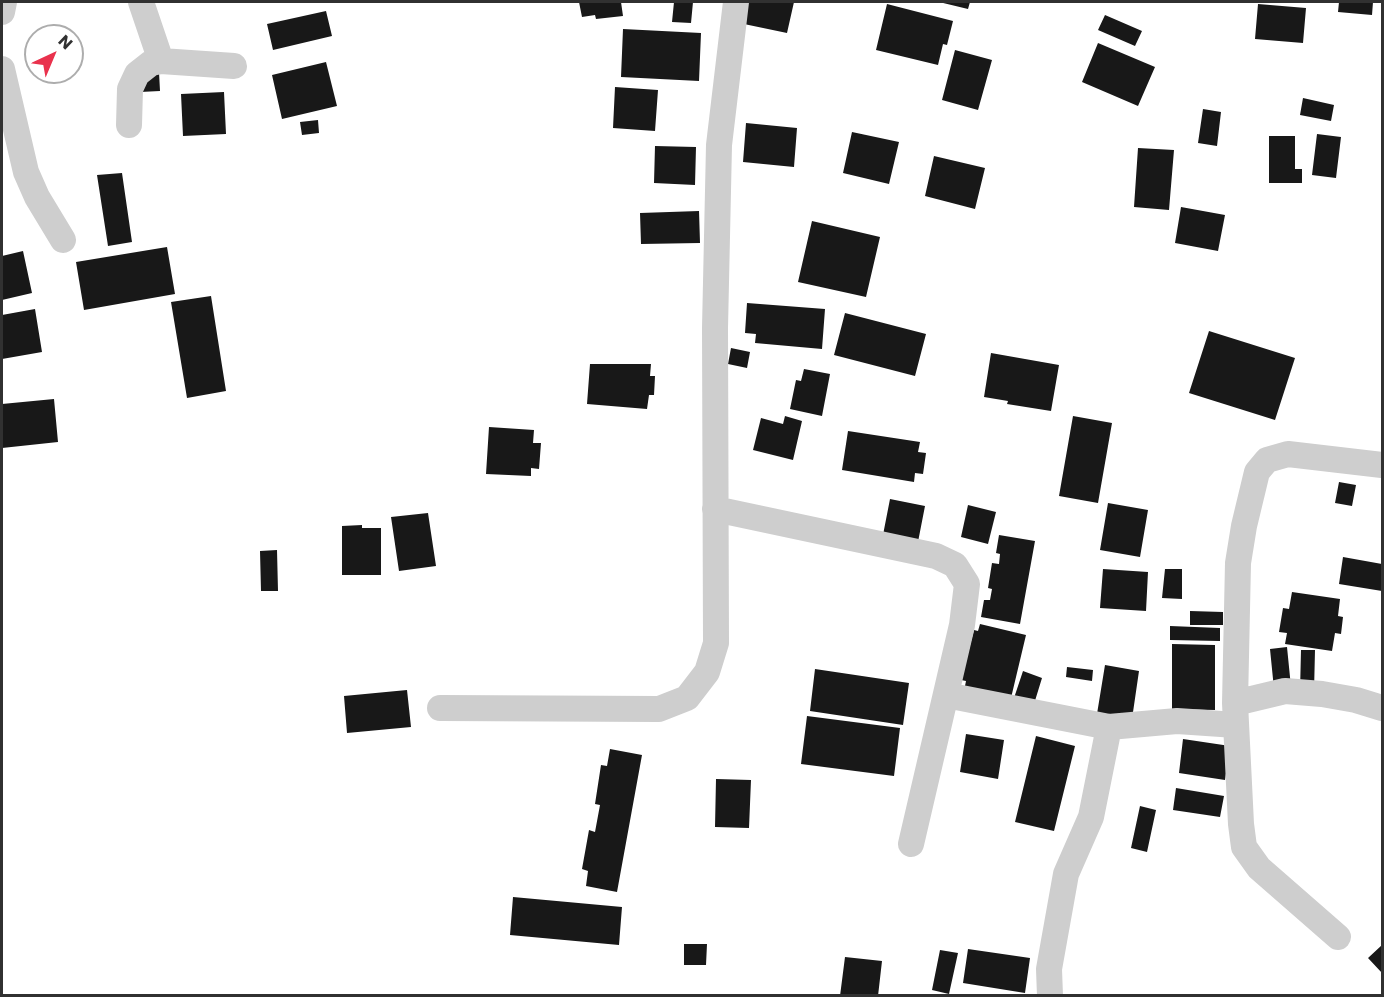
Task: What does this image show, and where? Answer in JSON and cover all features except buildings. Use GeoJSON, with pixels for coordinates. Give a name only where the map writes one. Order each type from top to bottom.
{"type":"FeatureCollection","features":[{"type":"Feature","properties":{"kind":"street"},"geometry":{"type":"LineString","coordinates":[[2,12],[4,2]]}},
{"type":"Feature","properties":{"kind":"street"},"geometry":{"type":"LineString","coordinates":[[141,2],[161,61]]}},
{"type":"Feature","properties":{"kind":"street"},"geometry":{"type":"LineString","coordinates":[[440,708],[659,709],[687,698],[707,672],[716,643],[714,328],[718,145],[736,2]]}},
{"type":"Feature","properties":{"kind":"street"},"geometry":{"type":"LineString","coordinates":[[129,125],[129,101],[133,81],[137,74],[151,63],[161,61],[234,66]]}},
{"type":"Feature","properties":{"kind":"street"},"geometry":{"type":"LineString","coordinates":[[2,69],[26,172],[37,197],[63,240]]}},
{"type":"Feature","properties":{"kind":"street"},"geometry":{"type":"LineString","coordinates":[[1338,938],[1259,868],[1244,847],[1236,714],[1238,563],[1257,472],[1267,460],[1288,454],[1383,465]]}},
{"type":"Feature","properties":{"kind":"street"},"geometry":{"type":"LineString","coordinates":[[715,509],[936,556],[956,565],[967,584],[962,625],[911,844]]}},
{"type":"Feature","properties":{"kind":"street"},"geometry":{"type":"LineString","coordinates":[[945,695],[1109,727],[1236,714],[1285,691],[1345,698],[1383,708]]}},
{"type":"Feature","properties":{"kind":"street"},"geometry":{"type":"LineString","coordinates":[[1050,996],[1049,969],[1066,874],[1091,817],[1109,727]]}}]}
